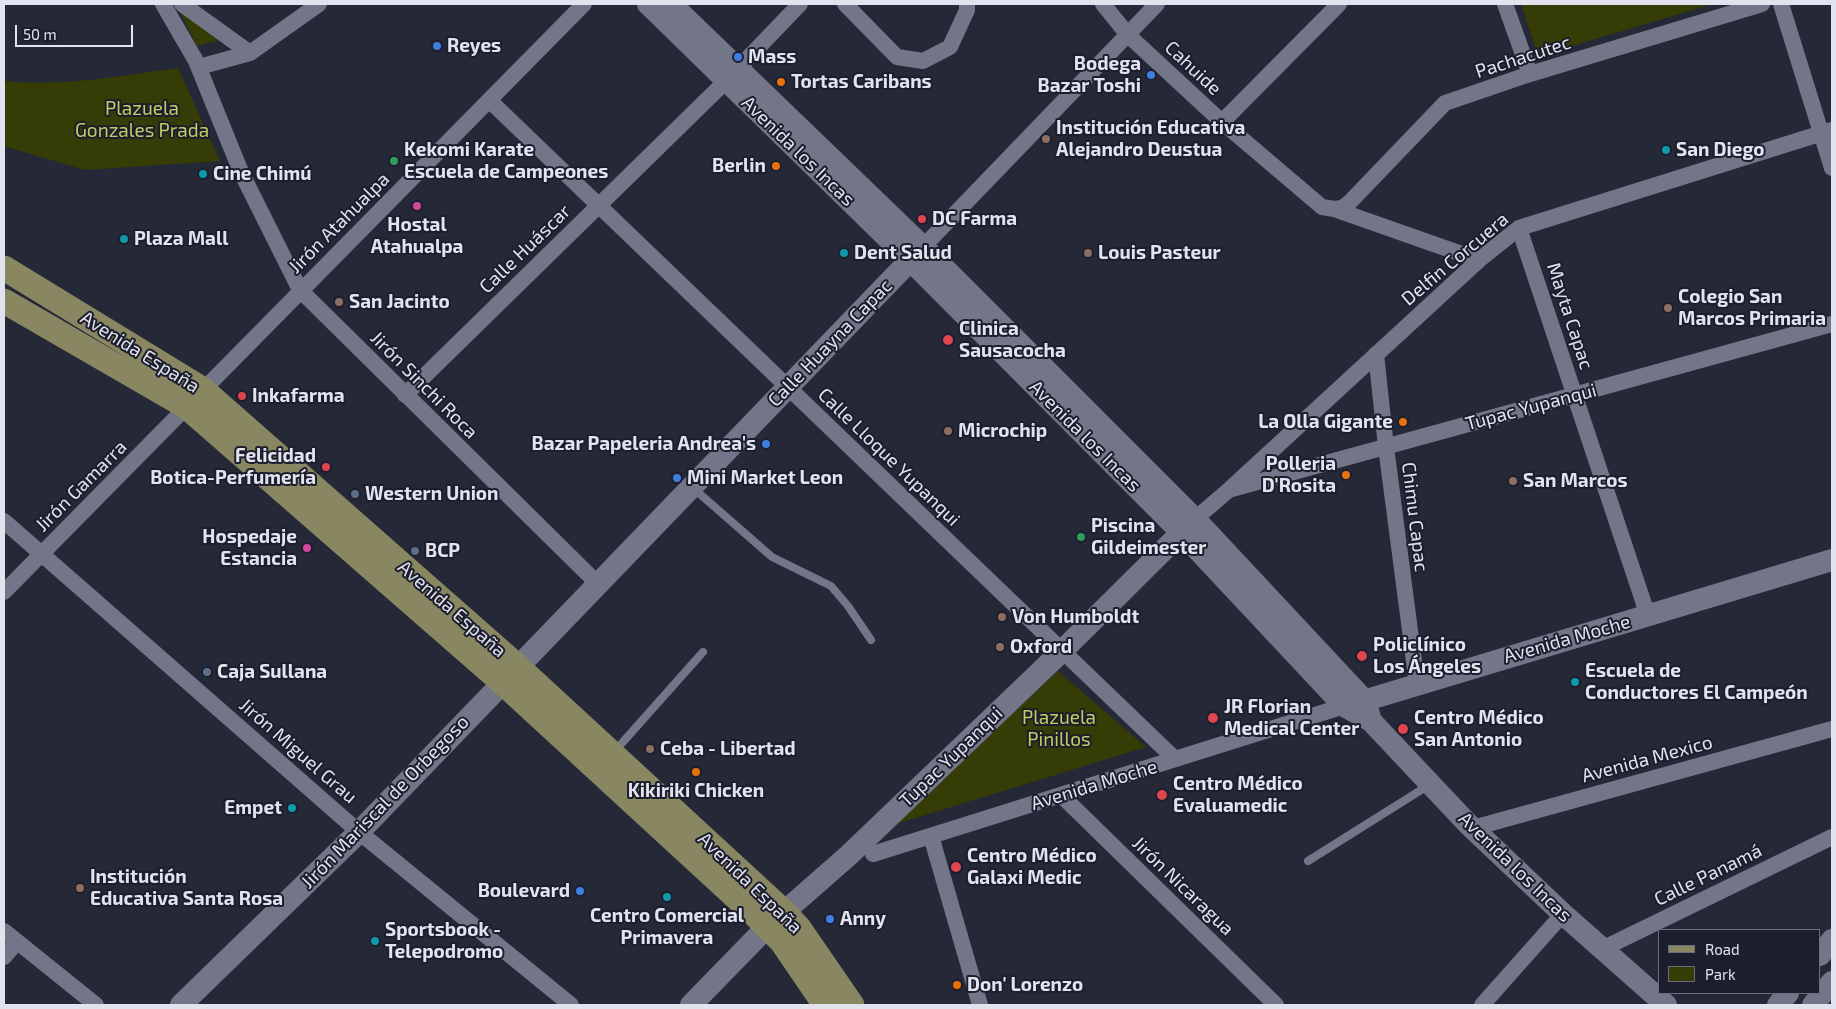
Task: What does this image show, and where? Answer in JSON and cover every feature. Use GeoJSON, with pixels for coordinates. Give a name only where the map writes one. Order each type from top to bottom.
{"type":"FeatureCollection","features":[{"type":"Feature","properties":{"kind":"main road","name":"Avenida España"},"geometry":{"type":"LineString","coordinates":[[4,268],[195,398],[510,674],[776,920],[798,928],[852,1005]]}},
{"type":"Feature","properties":{"kind":"main road","name":"Avenida España"},"geometry":{"type":"LineString","coordinates":[[4,301],[195,398]]}},
{"type":"Feature","properties":{"kind":"main road","name":"Avenida España"},"geometry":{"type":"LineString","coordinates":[[510,674],[612,754],[776,920],[782,942],[825,1005]]}},
{"type":"Feature","properties":{"kind":"street","name":"Jirón Sinchi Roca"},"geometry":{"type":"LineString","coordinates":[[163,4],[199,67],[241,172],[300,290],[597,584]]}},
{"type":"Feature","properties":{"kind":"street"},"geometry":{"type":"LineString","coordinates":[[182,4],[250,53]]}},
{"type":"Feature","properties":{"kind":"street"},"geometry":{"type":"LineString","coordinates":[[199,67],[250,53],[319,4]]}},
{"type":"Feature","properties":{"kind":"street","name":"Jirón Atahualpa"},"geometry":{"type":"LineString","coordinates":[[195,398],[584,4]]}},
{"type":"Feature","properties":{"kind":"street","name":"Avenida los Incas"},"geometry":{"type":"LineString","coordinates":[[648,4],[732,75],[916,254],[1188,525],[1473,828],[1563,914],[1666,1005]]}},
{"type":"Feature","properties":{"kind":"street","name":"Avenida los Incas"},"geometry":{"type":"LineString","coordinates":[[671,4],[732,75]]}},
{"type":"Feature","properties":{"kind":"street","name":"Calle Huáscar"},"geometry":{"type":"LineString","coordinates":[[405,394],[732,75],[800,4]]}},
{"type":"Feature","properties":{"kind":"street"},"geometry":{"type":"LineString","coordinates":[[844,4],[897,57],[923,61],[950,48],[967,10],[967,4]]}},
{"type":"Feature","properties":{"kind":"street","name":"Cahuide"},"geometry":{"type":"LineString","coordinates":[[1103,4],[1128,35],[1222,122],[1314,202],[1322,207],[1334,209],[1478,260]]}},
{"type":"Feature","properties":{"kind":"street","name":"Calle Huayna Capac"},"geometry":{"type":"LineString","coordinates":[[510,674],[1158,4]]}},
{"type":"Feature","properties":{"kind":"street"},"geometry":{"type":"LineString","coordinates":[[1222,122],[1339,4]]}},
{"type":"Feature","properties":{"kind":"street"},"geometry":{"type":"LineString","coordinates":[[1505,4],[1530,74]]}},
{"type":"Feature","properties":{"kind":"street","name":"Pachacutec"},"geometry":{"type":"LineString","coordinates":[[1334,209],[1342,208],[1349,203],[1445,103],[1530,74],[1762,4]]}},
{"type":"Feature","properties":{"kind":"street"},"geometry":{"type":"LineString","coordinates":[[1781,4],[1827,131],[1832,168]]}},
{"type":"Feature","properties":{"kind":"street","name":"Calle Lloque Yupanqui"},"geometry":{"type":"LineString","coordinates":[[489,100],[1175,760]]}},
{"type":"Feature","properties":{"kind":"street","name":"Delfin Corcuera"},"geometry":{"type":"LineString","coordinates":[[1188,525],[1230,489],[1478,260],[1520,228],[1827,131]]}},
{"type":"Feature","properties":{"kind":"street","name":"Mayta Capac"},"geometry":{"type":"LineString","coordinates":[[1520,228],[1648,616]]}},
{"type":"Feature","properties":{"kind":"street","name":"Tupac Yupanqui"},"geometry":{"type":"LineString","coordinates":[[1230,489],[1832,324]]}},
{"type":"Feature","properties":{"kind":"street","name":"Chimu Capac"},"geometry":{"type":"LineString","coordinates":[[1376,354],[1386,447],[1417,684]]}},
{"type":"Feature","properties":{"kind":"street","name":"Jirón Gamarra"},"geometry":{"type":"LineString","coordinates":[[4,592],[195,398]]}},
{"type":"Feature","properties":{"kind":"street","name":"Jirón Miguel Grau"},"geometry":{"type":"LineString","coordinates":[[4,521],[359,832],[571,1005]]}},
{"type":"Feature","properties":{"kind":"street","name":"Tupac Yupanqui"},"geometry":{"type":"LineString","coordinates":[[691,1005],[776,920],[849,855],[1062,651],[1188,525]]}},
{"type":"Feature","properties":{"kind":"street","name":"Avenida Moche"},"geometry":{"type":"LineString","coordinates":[[873,854],[1175,760],[1360,709],[1417,684],[1832,560]]}},
{"type":"Feature","properties":{"kind":"street","name":"Jirón Mariscal de Orbegoso"},"geometry":{"type":"LineString","coordinates":[[181,1005],[359,832],[510,674]]}},
{"type":"Feature","properties":{"kind":"street","name":"Avenida Mexico"},"geometry":{"type":"LineString","coordinates":[[1473,828],[1832,729]]}},
{"type":"Feature","properties":{"kind":"street","name":"Jirón Nicaragua"},"geometry":{"type":"LineString","coordinates":[[1062,795],[1276,1005]]}},
{"type":"Feature","properties":{"kind":"street"},"geometry":{"type":"LineString","coordinates":[[931,836],[980,1005]]}},
{"type":"Feature","properties":{"kind":"street","name":"Calle Panamá"},"geometry":{"type":"LineString","coordinates":[[1602,949],[1832,837]]}},
{"type":"Feature","properties":{"kind":"street"},"geometry":{"type":"LineString","coordinates":[[1482,1005],[1563,914]]}},
{"type":"Feature","properties":{"kind":"street"},"geometry":{"type":"LineString","coordinates":[[4,957],[7,934]]}},
{"type":"Feature","properties":{"kind":"street"},"geometry":{"type":"LineString","coordinates":[[7,934],[96,1005]]}},
{"type":"Feature","properties":{"kind":"street"},"geometry":{"type":"LineString","coordinates":[[1821,954],[1832,940]]}},
{"type":"Feature","properties":{"kind":"street"},"geometry":{"type":"LineString","coordinates":[[1813,1005],[1832,982]]}},
{"type":"Feature","properties":{"kind":"street"},"geometry":{"type":"LineString","coordinates":[[1778,1005],[1787,994]]}},
{"type":"Feature","properties":{"kind":"lane"},"geometry":{"type":"LineString","coordinates":[[691,486],[772,557],[831,586],[848,606],[871,640]]}},
{"type":"Feature","properties":{"kind":"lane"},"geometry":{"type":"LineString","coordinates":[[612,754],[703,652]]}},
{"type":"Feature","properties":{"kind":"lane"},"geometry":{"type":"LineString","coordinates":[[1308,861],[1431,784]]}},
{"type":"Feature","properties":{"kind":"green space"},"geometry":{"type":"Polygon","coordinates":[[[1521,4],[1713,4],[1538,56],[1521,4]]]}},
{"type":"Feature","properties":{"kind":"green space"},"geometry":{"type":"Polygon","coordinates":[[[179,10],[220,40],[197,46],[179,10]]]}},
{"type":"Feature","properties":{"kind":"green space","name":"Plazuela Gonzales Prada"},"geometry":{"type":"Polygon","coordinates":[[[178,68],[220,161],[85,170],[4,146],[4,81],[70,82],[178,68]]]}},
{"type":"Feature","properties":{"kind":"green space","name":"Plazuela Pinillos"},"geometry":{"type":"Polygon","coordinates":[[[1058,671],[1146,747],[896,824],[1058,671]]]}},
{"type":"Feature","properties":{"kind":"place","name":"Reyes"},"geometry":{"type":"Point","coordinates":[437,46]}},
{"type":"Feature","properties":{"kind":"place","name":"Mass"},"geometry":{"type":"Point","coordinates":[738,57]}},
{"type":"Feature","properties":{"kind":"place","name":"Bodega Bazar Toshi"},"geometry":{"type":"Point","coordinates":[1151,75]}},
{"type":"Feature","properties":{"kind":"place","name":"Tortas Caribans"},"geometry":{"type":"Point","coordinates":[781,82]}},
{"type":"Feature","properties":{"kind":"place","name":"Institución Educativa Alejandro Deustua"},"geometry":{"type":"Point","coordinates":[1046,139]}},
{"type":"Feature","properties":{"kind":"place","name":"San Diego"},"geometry":{"type":"Point","coordinates":[1666,150]}},
{"type":"Feature","properties":{"kind":"place","name":"Kekomi Karate Escuela de Campeones"},"geometry":{"type":"Point","coordinates":[394,161]}},
{"type":"Feature","properties":{"kind":"place","name":"Berlin"},"geometry":{"type":"Point","coordinates":[776,166]}},
{"type":"Feature","properties":{"kind":"place","name":"Cine Chimú"},"geometry":{"type":"Point","coordinates":[203,174]}},
{"type":"Feature","properties":{"kind":"place","name":"Hostal Atahualpa"},"geometry":{"type":"Point","coordinates":[417,206]}},
{"type":"Feature","properties":{"kind":"place","name":"DC Farma"},"geometry":{"type":"Point","coordinates":[922,219]}},
{"type":"Feature","properties":{"kind":"place","name":"Plaza Mall"},"geometry":{"type":"Point","coordinates":[124,239]}},
{"type":"Feature","properties":{"kind":"place","name":"Dent Salud"},"geometry":{"type":"Point","coordinates":[844,253]}},
{"type":"Feature","properties":{"kind":"place","name":"Louis Pasteur"},"geometry":{"type":"Point","coordinates":[1088,253]}},
{"type":"Feature","properties":{"kind":"place","name":"San Jacinto"},"geometry":{"type":"Point","coordinates":[339,302]}},
{"type":"Feature","properties":{"kind":"place","name":"Colegio San Marcos Primaria"},"geometry":{"type":"Point","coordinates":[1668,308]}},
{"type":"Feature","properties":{"kind":"place","name":"Clinica Sausacocha"},"geometry":{"type":"Point","coordinates":[948,340]}},
{"type":"Feature","properties":{"kind":"place","name":"Inkafarma"},"geometry":{"type":"Point","coordinates":[242,396]}},
{"type":"Feature","properties":{"kind":"place","name":"La Olla Gigante"},"geometry":{"type":"Point","coordinates":[1403,422]}},
{"type":"Feature","properties":{"kind":"place","name":"Microchip"},"geometry":{"type":"Point","coordinates":[948,431]}},
{"type":"Feature","properties":{"kind":"place","name":"Bazar Papeleria Andrea's"},"geometry":{"type":"Point","coordinates":[766,444]}},
{"type":"Feature","properties":{"kind":"place","name":"Felicidad Botica-Perfumería"},"geometry":{"type":"Point","coordinates":[326,467]}},
{"type":"Feature","properties":{"kind":"place","name":"Polleria D'Rosita"},"geometry":{"type":"Point","coordinates":[1346,475]}},
{"type":"Feature","properties":{"kind":"place","name":"Mini Market Leon"},"geometry":{"type":"Point","coordinates":[677,478]}},
{"type":"Feature","properties":{"kind":"place","name":"San Marcos"},"geometry":{"type":"Point","coordinates":[1513,481]}},
{"type":"Feature","properties":{"kind":"place","name":"Western Union"},"geometry":{"type":"Point","coordinates":[355,494]}},
{"type":"Feature","properties":{"kind":"place","name":"Piscina Gildeimester"},"geometry":{"type":"Point","coordinates":[1081,537]}},
{"type":"Feature","properties":{"kind":"place","name":"Hospedaje Estancia"},"geometry":{"type":"Point","coordinates":[307,548]}},
{"type":"Feature","properties":{"kind":"place","name":"BCP"},"geometry":{"type":"Point","coordinates":[415,551]}},
{"type":"Feature","properties":{"kind":"place","name":"Von Humboldt"},"geometry":{"type":"Point","coordinates":[1002,617]}},
{"type":"Feature","properties":{"kind":"place","name":"Oxford"},"geometry":{"type":"Point","coordinates":[1000,647]}},
{"type":"Feature","properties":{"kind":"place","name":"Policlínico Los Ángeles"},"geometry":{"type":"Point","coordinates":[1362,656]}},
{"type":"Feature","properties":{"kind":"place","name":"Caja Sullana"},"geometry":{"type":"Point","coordinates":[207,672]}},
{"type":"Feature","properties":{"kind":"place","name":"Escuela de Conductores El Campeón"},"geometry":{"type":"Point","coordinates":[1575,682]}},
{"type":"Feature","properties":{"kind":"place","name":"JR Florian Medical Center"},"geometry":{"type":"Point","coordinates":[1213,718]}},
{"type":"Feature","properties":{"kind":"place","name":"Centro Médico San Antonio"},"geometry":{"type":"Point","coordinates":[1403,729]}},
{"type":"Feature","properties":{"kind":"place","name":"Ceba - Libertad"},"geometry":{"type":"Point","coordinates":[650,749]}},
{"type":"Feature","properties":{"kind":"place","name":"Kikiriki Chicken"},"geometry":{"type":"Point","coordinates":[696,772]}},
{"type":"Feature","properties":{"kind":"place","name":"Centro Médico Evaluamedic"},"geometry":{"type":"Point","coordinates":[1162,795]}},
{"type":"Feature","properties":{"kind":"place","name":"Empet"},"geometry":{"type":"Point","coordinates":[292,808]}},
{"type":"Feature","properties":{"kind":"place","name":"Centro Médico Galaxi Medic"},"geometry":{"type":"Point","coordinates":[956,867]}},
{"type":"Feature","properties":{"kind":"place","name":"Institución Educativa Santa Rosa"},"geometry":{"type":"Point","coordinates":[80,888]}},
{"type":"Feature","properties":{"kind":"place","name":"Boulevard"},"geometry":{"type":"Point","coordinates":[580,891]}},
{"type":"Feature","properties":{"kind":"place","name":"Centro Comercial Primavera"},"geometry":{"type":"Point","coordinates":[667,897]}},
{"type":"Feature","properties":{"kind":"place","name":"Anny"},"geometry":{"type":"Point","coordinates":[830,919]}},
{"type":"Feature","properties":{"kind":"place","name":"Sportsbook - Telepodromo"},"geometry":{"type":"Point","coordinates":[375,941]}},
{"type":"Feature","properties":{"kind":"place","name":"Don' Lorenzo"},"geometry":{"type":"Point","coordinates":[957,985]}}]}
